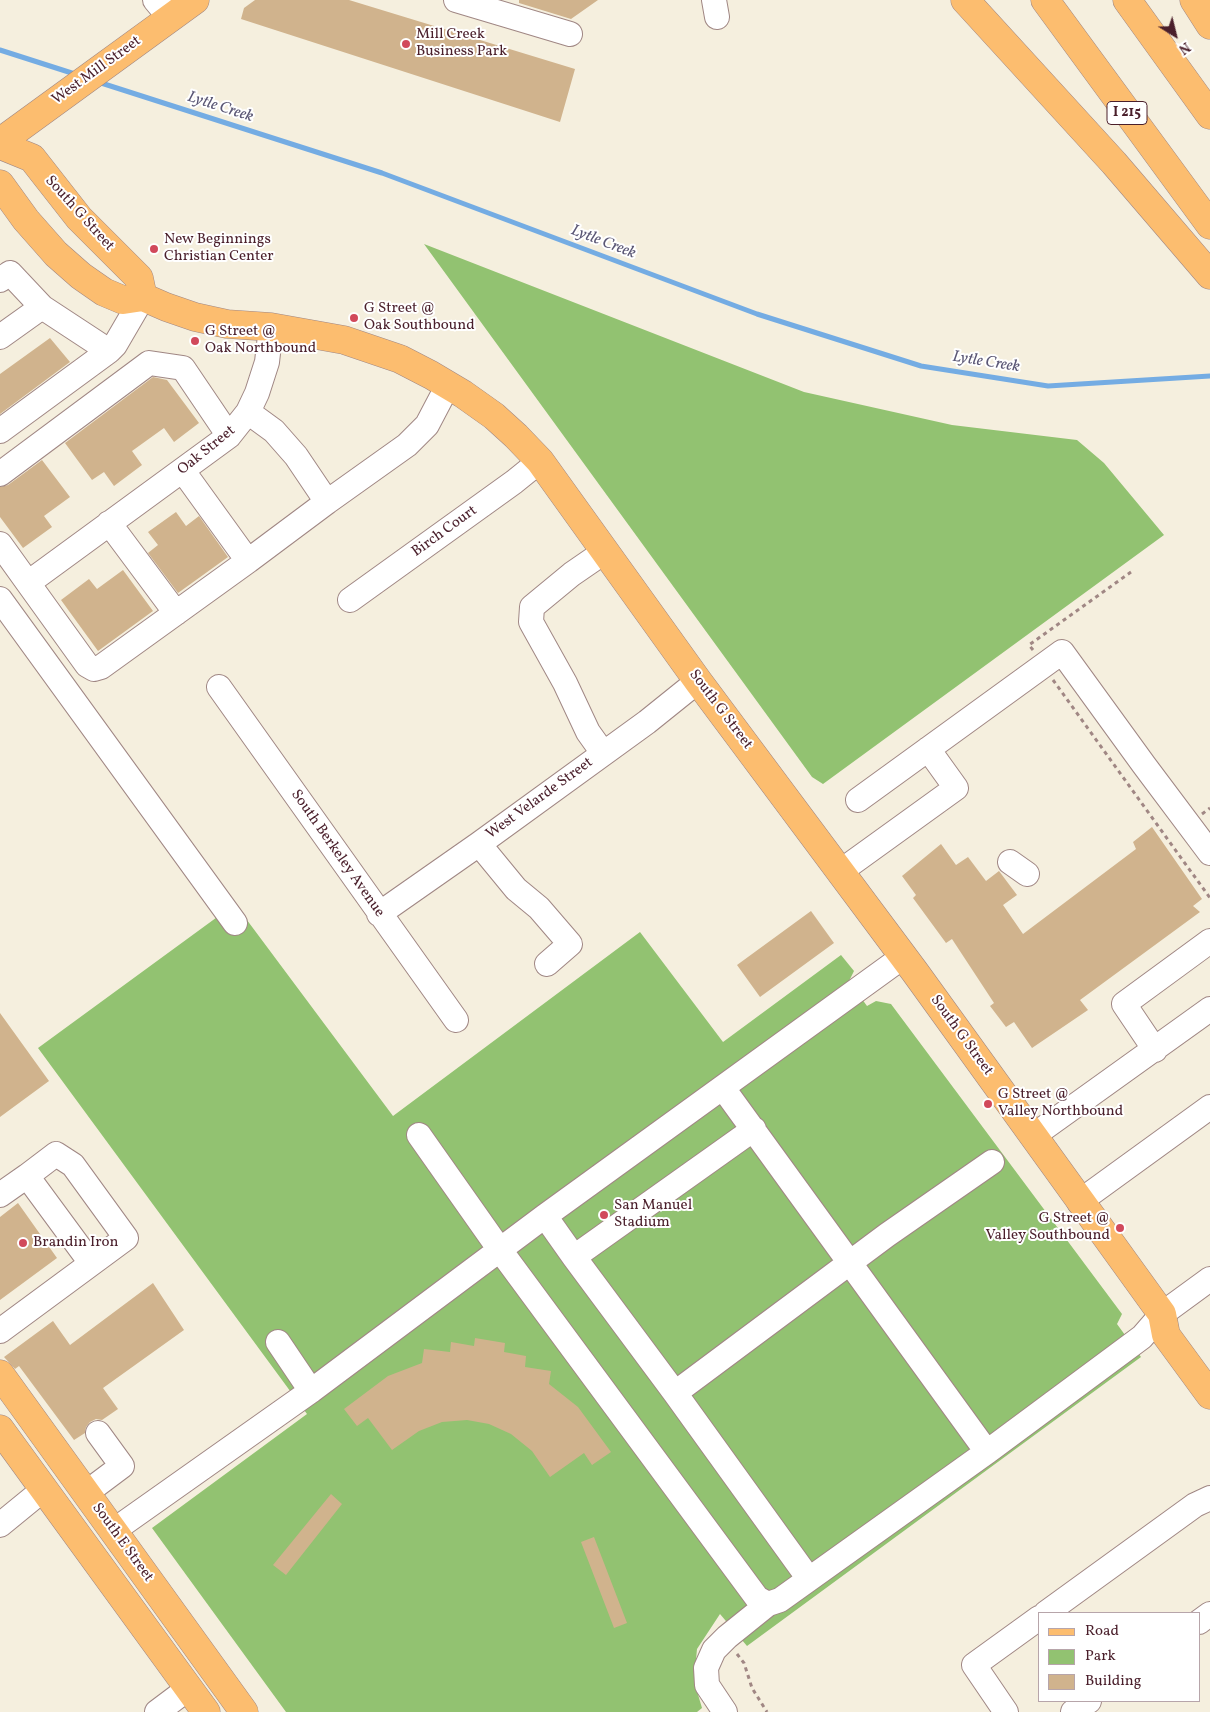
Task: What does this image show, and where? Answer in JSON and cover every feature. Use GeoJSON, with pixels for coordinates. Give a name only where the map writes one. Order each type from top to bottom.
{"type":"FeatureCollection","features":[{"type":"Feature","properties":{"kind":"main road","name":"West Mill Street"},"geometry":{"type":"LineString","coordinates":[[0,143],[138,41],[163,9],[195,0]]}},
{"type":"Feature","properties":{"kind":"main road"},"geometry":{"type":"LineString","coordinates":[[965,0],[1114,163],[1210,275]]}},
{"type":"Feature","properties":{"kind":"main road","name":"I 215"},"geometry":{"type":"LineString","coordinates":[[1045,0],[1210,225]]}},
{"type":"Feature","properties":{"kind":"main road"},"geometry":{"type":"LineString","coordinates":[[1127,0],[1210,114]]}},
{"type":"Feature","properties":{"kind":"main road"},"geometry":{"type":"LineString","coordinates":[[1194,0],[1210,25]]}},
{"type":"Feature","properties":{"kind":"main road","name":"South G Street"},"geometry":{"type":"LineString","coordinates":[[0,143],[32,158],[79,218],[140,278],[143,297]]}},
{"type":"Feature","properties":{"kind":"main road","name":"South G Street"},"geometry":{"type":"LineString","coordinates":[[0,184],[56,254],[81,276],[104,292],[123,300],[143,297],[195,317],[227,324],[271,327],[344,340],[400,359],[448,385],[494,416],[516,436],[540,461],[698,681],[904,956],[1162,1314],[1180,1324],[1210,1365]]}},
{"type":"Feature","properties":{"kind":"main road","name":"South G Street"},"geometry":{"type":"LineString","coordinates":[[1162,1314],[1166,1335],[1210,1394]]}},
{"type":"Feature","properties":{"kind":"main road","name":"South E Street"},"geometry":{"type":"LineString","coordinates":[[3,1384],[86,1493],[244,1712]]}},
{"type":"Feature","properties":{"kind":"main road","name":"South E Street"},"geometry":{"type":"LineString","coordinates":[[0,1429],[206,1712]]}},
{"type":"Feature","properties":{"kind":"street"},"geometry":{"type":"LineString","coordinates":[[456,0],[570,34]]}},
{"type":"Feature","properties":{"kind":"street"},"geometry":{"type":"LineString","coordinates":[[0,280],[10,273],[42,307],[109,351]]}},
{"type":"Feature","properties":{"kind":"street"},"geometry":{"type":"LineString","coordinates":[[0,431],[109,351],[143,297]]}},
{"type":"Feature","properties":{"kind":"street"},"geometry":{"type":"LineString","coordinates":[[0,337],[42,307]]}},
{"type":"Feature","properties":{"kind":"street","name":"Oak Street"},"geometry":{"type":"LineString","coordinates":[[28,583],[109,523],[183,472],[229,436],[248,412],[257,393],[267,362],[271,327]]}},
{"type":"Feature","properties":{"kind":"street"},"geometry":{"type":"LineString","coordinates":[[0,474],[149,363],[183,368],[229,436]]}},
{"type":"Feature","properties":{"kind":"street"},"geometry":{"type":"LineString","coordinates":[[0,544],[87,665],[94,669],[101,667],[407,445],[427,425],[448,385]]}},
{"type":"Feature","properties":{"kind":"street"},"geometry":{"type":"LineString","coordinates":[[248,412],[274,430],[296,456],[327,502]]}},
{"type":"Feature","properties":{"kind":"street","name":"Birch Court"},"geometry":{"type":"LineString","coordinates":[[350,600],[514,482],[540,461]]}},
{"type":"Feature","properties":{"kind":"street"},"geometry":{"type":"LineString","coordinates":[[183,472],[248,561]]}},
{"type":"Feature","properties":{"kind":"street"},"geometry":{"type":"LineString","coordinates":[[109,523],[176,613]]}},
{"type":"Feature","properties":{"kind":"street"},"geometry":{"type":"LineString","coordinates":[[603,753],[588,732],[565,683],[530,622],[532,606],[572,574],[604,552]]}},
{"type":"Feature","properties":{"kind":"street"},"geometry":{"type":"LineString","coordinates":[[0,599],[235,924]]}},
{"type":"Feature","properties":{"kind":"street"},"geometry":{"type":"LineString","coordinates":[[858,800],[1062,652],[1144,766],[1210,853]]}},
{"type":"Feature","properties":{"kind":"street","name":"West Velarde Street"},"geometry":{"type":"LineString","coordinates":[[379,914],[647,722],[698,681]]}},
{"type":"Feature","properties":{"kind":"street","name":"South Berkeley Avenue"},"geometry":{"type":"LineString","coordinates":[[219,687],[456,1020]]}},
{"type":"Feature","properties":{"kind":"street"},"geometry":{"type":"LineString","coordinates":[[840,871],[956,788],[928,749]]}},
{"type":"Feature","properties":{"kind":"street"},"geometry":{"type":"LineString","coordinates":[[479,844],[516,889],[539,908],[570,944],[547,964]]}},
{"type":"Feature","properties":{"kind":"street"},"geometry":{"type":"LineString","coordinates":[[1155,1050],[1124,1004],[1210,941]]}},
{"type":"Feature","properties":{"kind":"street"},"geometry":{"type":"LineString","coordinates":[[112,1531],[311,1391],[545,1216],[904,956]]}},
{"type":"Feature","properties":{"kind":"street"},"geometry":{"type":"LineString","coordinates":[[1032,1136],[1210,1009]]}},
{"type":"Feature","properties":{"kind":"street"},"geometry":{"type":"LineString","coordinates":[[723,1088],[987,1452]]}},
{"type":"Feature","properties":{"kind":"street"},"geometry":{"type":"LineString","coordinates":[[1080,1202],[1210,1107]]}},
{"type":"Feature","properties":{"kind":"street"},"geometry":{"type":"LineString","coordinates":[[574,1258],[754,1129]]}},
{"type":"Feature","properties":{"kind":"street"},"geometry":{"type":"LineString","coordinates":[[418,1134],[500,1250],[757,1598],[768,1604]]}},
{"type":"Feature","properties":{"kind":"street"},"geometry":{"type":"LineString","coordinates":[[0,1195],[56,1154],[73,1165],[126,1238],[0,1332]]}},
{"type":"Feature","properties":{"kind":"street"},"geometry":{"type":"LineString","coordinates":[[675,1393],[849,1263],[992,1162]]}},
{"type":"Feature","properties":{"kind":"street"},"geometry":{"type":"LineString","coordinates":[[27,1176],[90,1263]]}},
{"type":"Feature","properties":{"kind":"street"},"geometry":{"type":"LineString","coordinates":[[545,1216],[809,1579]]}},
{"type":"Feature","properties":{"kind":"street"},"geometry":{"type":"LineString","coordinates":[[725,1712],[707,1685],[706,1668],[714,1650],[726,1637],[768,1604],[780,1600],[987,1452],[1142,1337],[1162,1314],[1210,1279]]}},
{"type":"Feature","properties":{"kind":"street"},"geometry":{"type":"LineString","coordinates":[[278,1342],[311,1391]]}},
{"type":"Feature","properties":{"kind":"street"},"geometry":{"type":"LineString","coordinates":[[86,1493],[122,1466],[98,1433]]}},
{"type":"Feature","properties":{"kind":"street"},"geometry":{"type":"LineString","coordinates":[[0,1525],[44,1490]]}},
{"type":"Feature","properties":{"kind":"street"},"geometry":{"type":"LineString","coordinates":[[1047,1612],[1195,1505],[1210,1498]]}},
{"type":"Feature","properties":{"kind":"street"},"geometry":{"type":"LineString","coordinates":[[1006,1712],[974,1665],[1038,1619]]}},
{"type":"Feature","properties":{"kind":"street"},"geometry":{"type":"LineString","coordinates":[[157,1712],[189,1688]]}},
{"type":"Feature","properties":{"kind":"street"},"geometry":{"type":"LineString","coordinates":[[1074,1712],[1088,1702]]}},
{"type":"Feature","properties":{"kind":"path"},"geometry":{"type":"LineString","coordinates":[[732,1647],[744,1663],[752,1688],[767,1712]]}},
{"type":"Feature","properties":{"kind":"green space"},"geometry":{"type":"Polygon","coordinates":[[[424,244],[804,392],[952,425],[1077,440],[1104,463],[1164,535],[823,784],[812,777],[424,244]]]}},
{"type":"Feature","properties":{"kind":"green space","name":"San Manuel Stadium"},"geometry":{"type":"Polygon","coordinates":[[[235,904],[393,1116],[640,932],[723,1042],[841,955],[854,971],[849,981],[867,1006],[876,1001],[891,1004],[1122,1314],[1117,1324],[1141,1357],[747,1646],[720,1614],[697,1649],[694,1681],[702,1708],[697,1712],[286,1712],[152,1528],[307,1414],[38,1048],[235,904]]]}},
{"type":"Feature","properties":{"kind":"building","name":"Mill Creek Business Park"},"geometry":{"type":"Polygon","coordinates":[[[255,0],[349,0],[575,69],[560,122],[241,19],[244,8],[255,0]]]}},
{"type":"Feature","properties":{"kind":"building"},"geometry":{"type":"Polygon","coordinates":[[[519,0],[598,0],[571,19],[519,3],[519,0]]]}},
{"type":"Feature","properties":{"kind":"building"},"geometry":{"type":"Polygon","coordinates":[[[50,338],[70,362],[0,414],[0,374],[50,338]]]}},
{"type":"Feature","properties":{"kind":"building"},"geometry":{"type":"Polygon","coordinates":[[[153,377],[167,380],[199,423],[174,442],[164,428],[132,451],[142,465],[114,486],[104,472],[92,480],[65,443],[153,377]]]}},
{"type":"Feature","properties":{"kind":"building"},"geometry":{"type":"Polygon","coordinates":[[[42,460],[70,497],[44,516],[52,527],[23,548],[0,517],[0,487],[8,485],[42,460]]]}},
{"type":"Feature","properties":{"kind":"building"},"geometry":{"type":"Polygon","coordinates":[[[176,512],[186,526],[199,516],[228,557],[178,593],[148,553],[158,545],[148,532],[176,512]]]}},
{"type":"Feature","properties":{"kind":"building"},"geometry":{"type":"Polygon","coordinates":[[[123,570],[153,611],[98,651],[61,600],[89,579],[97,589],[123,570]]]}},
{"type":"Feature","properties":{"kind":"building"},"geometry":{"type":"Polygon","coordinates":[[[1152,827],[1202,899],[1193,906],[1200,912],[1080,1000],[1088,1010],[1032,1048],[1014,1022],[1006,1027],[990,1006],[994,1003],[952,939],[946,943],[913,898],[916,895],[902,876],[941,844],[956,865],[968,857],[986,881],[999,871],[1017,895],[1003,905],[1023,934],[1136,849],[1133,842],[1152,827]]]}},
{"type":"Feature","properties":{"kind":"building"},"geometry":{"type":"Polygon","coordinates":[[[811,911],[834,943],[760,997],[737,965],[811,911]]]}},
{"type":"Feature","properties":{"kind":"building"},"geometry":{"type":"Polygon","coordinates":[[[0,1013],[49,1081],[0,1117],[0,1013]]]}},
{"type":"Feature","properties":{"kind":"building","name":"Brandin Iron"},"geometry":{"type":"Polygon","coordinates":[[[18,1203],[57,1258],[0,1300],[0,1217],[18,1203]]]}},
{"type":"Feature","properties":{"kind":"building"},"geometry":{"type":"Polygon","coordinates":[[[153,1283],[184,1330],[103,1388],[118,1409],[102,1420],[96,1419],[90,1422],[86,1427],[85,1433],[74,1440],[19,1366],[15,1369],[4,1357],[53,1321],[70,1345],[153,1283]]]}},
{"type":"Feature","properties":{"kind":"building"},"geometry":{"type":"Polygon","coordinates":[[[475,1338],[505,1343],[504,1352],[526,1356],[525,1367],[551,1371],[549,1384],[578,1407],[611,1452],[592,1465],[584,1453],[550,1477],[532,1451],[511,1434],[489,1424],[467,1420],[442,1422],[419,1431],[392,1450],[368,1418],[357,1426],[344,1409],[388,1376],[422,1363],[424,1349],[450,1352],[451,1342],[474,1346],[475,1338]]]}},
{"type":"Feature","properties":{"kind":"building"},"geometry":{"type":"Polygon","coordinates":[[[331,1494],[342,1504],[286,1575],[273,1565],[331,1494]]]}},
{"type":"Feature","properties":{"kind":"building"},"geometry":{"type":"Polygon","coordinates":[[[594,1537],[627,1623],[614,1628],[581,1542],[594,1537]]]}},
{"type":"Feature","properties":{"kind":"waterway","name":"Lytle Creek"},"geometry":{"type":"LineString","coordinates":[[0,50],[78,75]]}},
{"type":"Feature","properties":{"kind":"waterway","name":"Lytle Creek"},"geometry":{"type":"LineString","coordinates":[[98,82],[382,173],[757,314],[921,366],[1048,386],[1210,376]]}},
{"type":"Feature","properties":{"kind":"place","name":"Mill Creek Business Park"},"geometry":{"type":"Point","coordinates":[406,44]}},
{"type":"Feature","properties":{"kind":"place","name":"New Beginnings Christian Center"},"geometry":{"type":"Point","coordinates":[154,249]}},
{"type":"Feature","properties":{"kind":"place","name":"G Street @ Oak Southbound"},"geometry":{"type":"Point","coordinates":[354,318]}},
{"type":"Feature","properties":{"kind":"place","name":"G Street @ Oak Northbound"},"geometry":{"type":"Point","coordinates":[195,341]}},
{"type":"Feature","properties":{"kind":"place","name":"G Street @ Valley Northbound"},"geometry":{"type":"Point","coordinates":[988,1104]}},
{"type":"Feature","properties":{"kind":"place","name":"San Manuel Stadium"},"geometry":{"type":"Point","coordinates":[604,1215]}},
{"type":"Feature","properties":{"kind":"place","name":"G Street @ Valley Southbound"},"geometry":{"type":"Point","coordinates":[1120,1228]}},
{"type":"Feature","properties":{"kind":"place","name":"Brandin Iron"},"geometry":{"type":"Point","coordinates":[23,1243]}}]}
